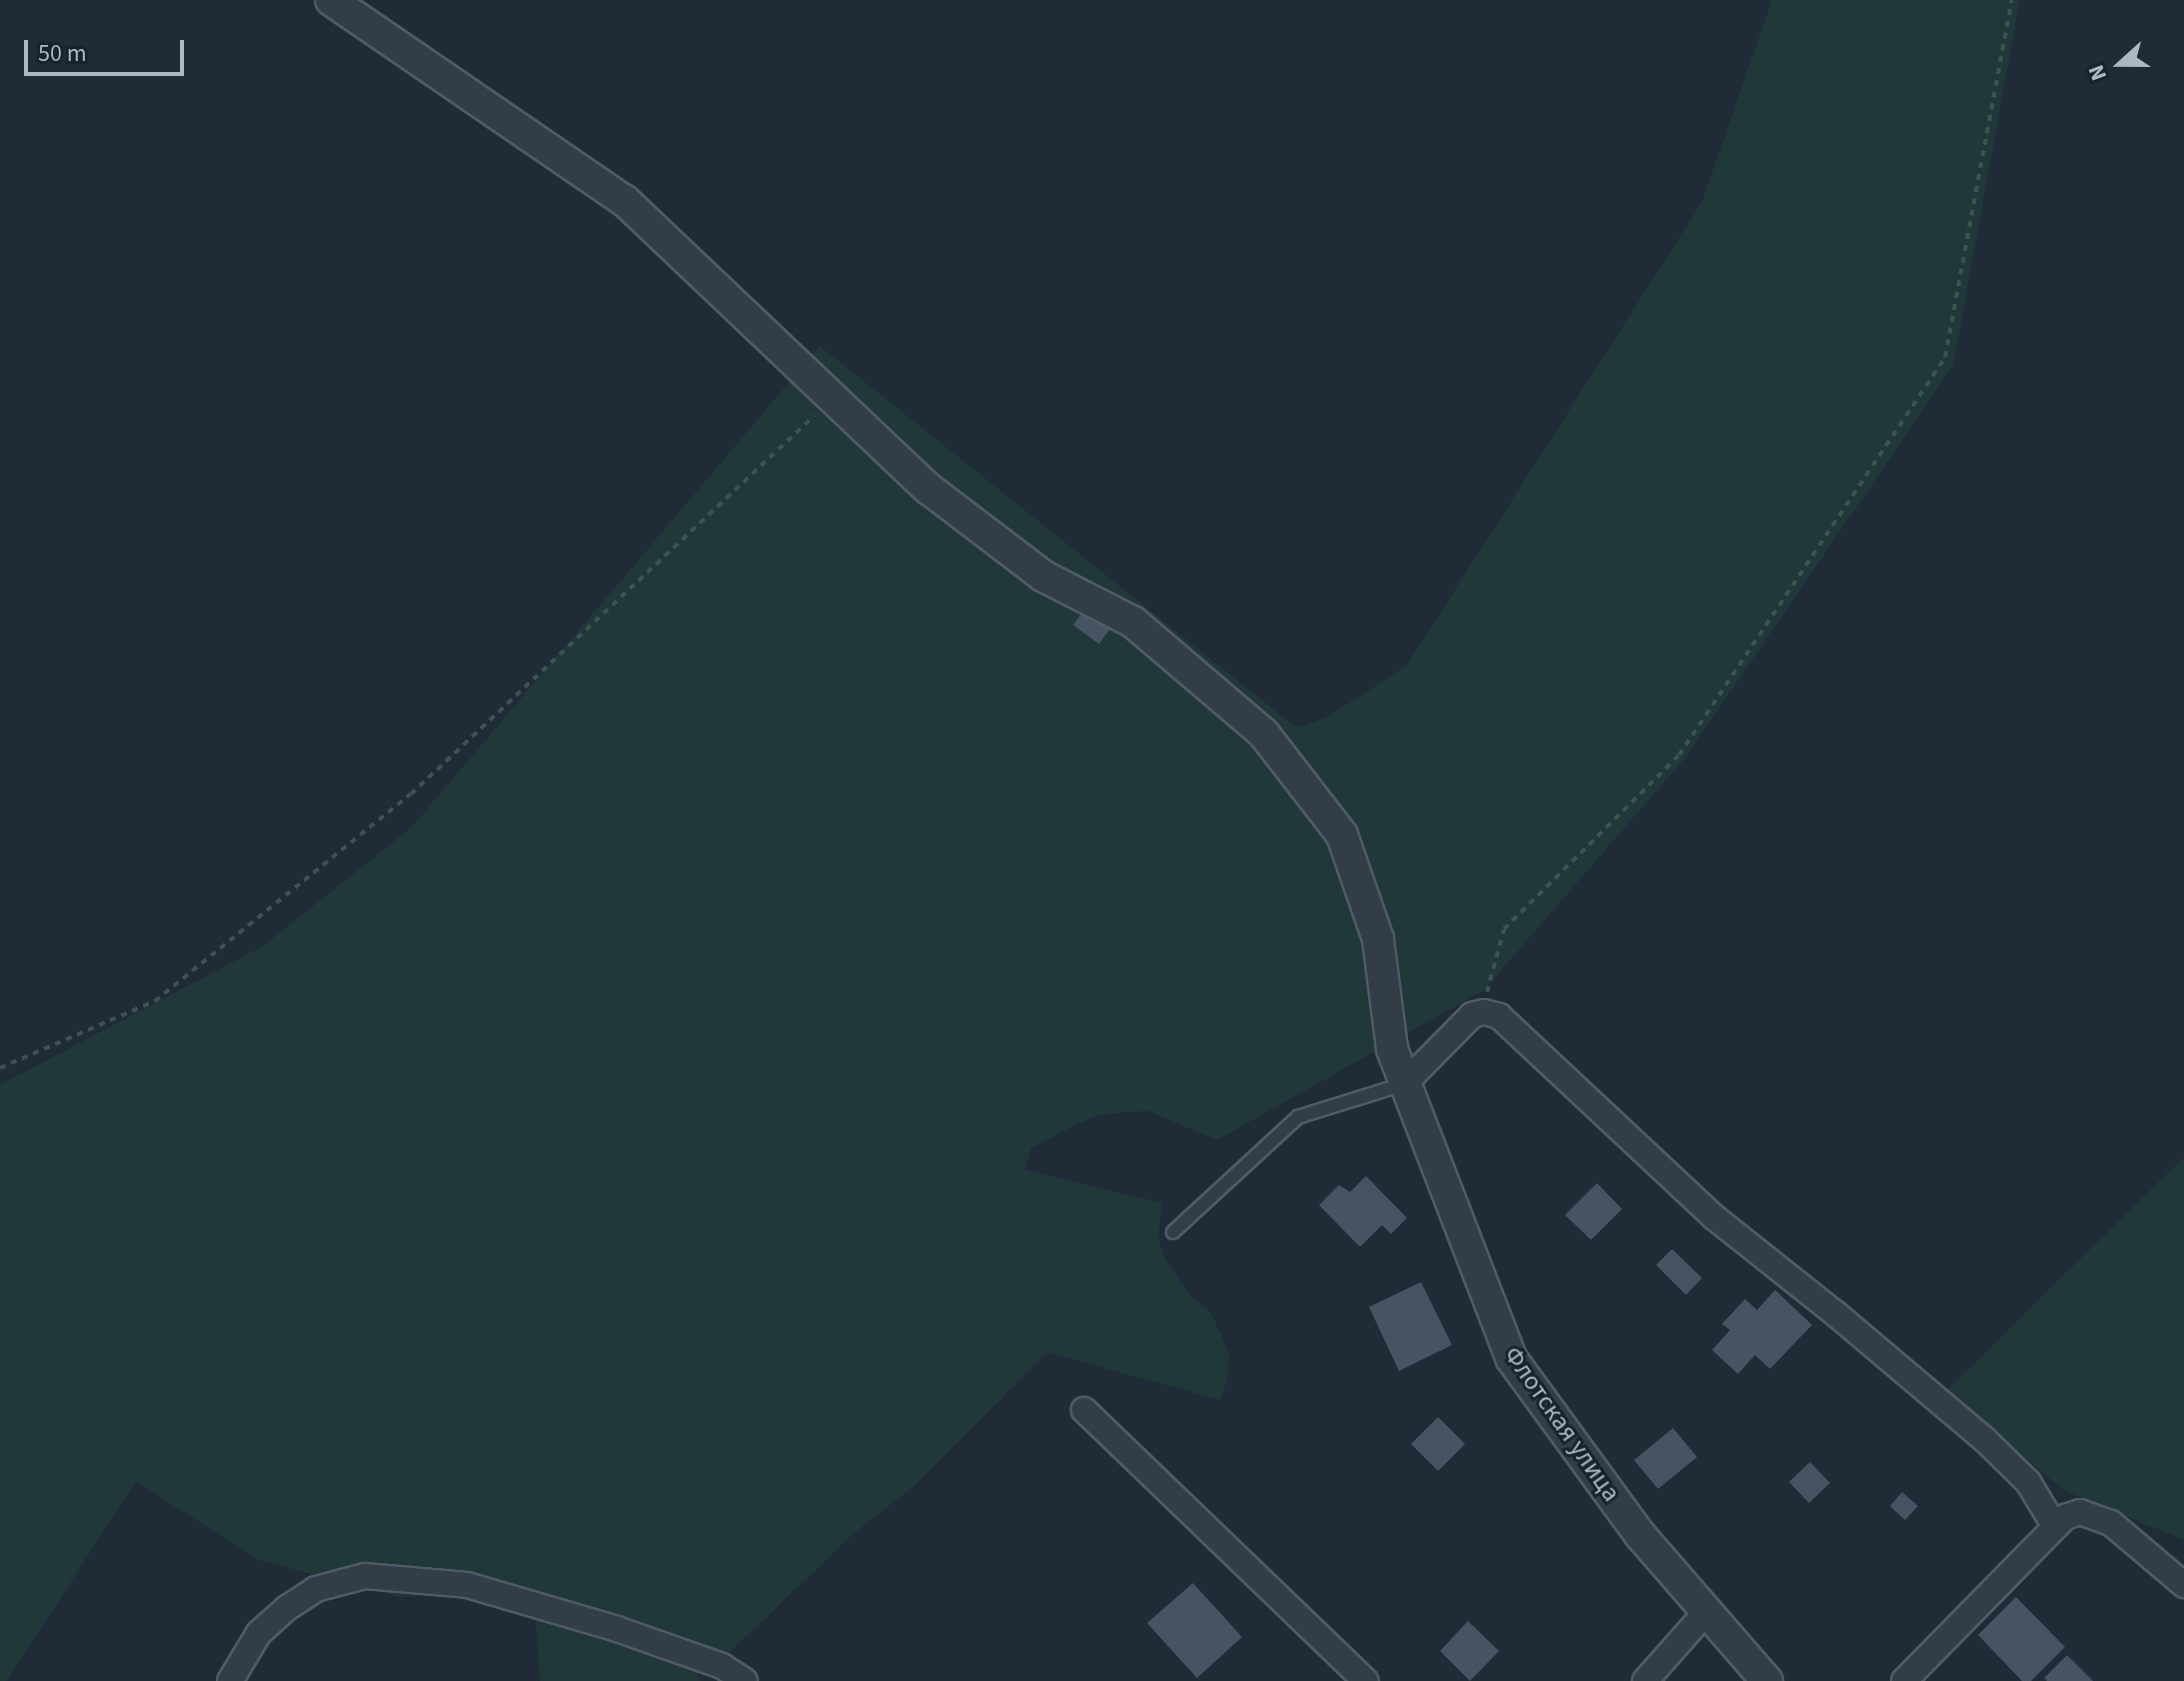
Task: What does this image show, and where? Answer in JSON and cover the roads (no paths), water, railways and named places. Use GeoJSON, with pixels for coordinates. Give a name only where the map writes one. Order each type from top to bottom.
{"type":"FeatureCollection","features":[{"type":"Feature","properties":{"kind":"street","name":"Флотская улица"},"geometry":{"type":"LineString","coordinates":[[331,0],[625,201],[929,489],[1043,576],[1133,622],[1264,734],[1342,835],[1378,939],[1392,1049],[1511,1358],[1641,1536],[1767,1681]]}},
{"type":"Feature","properties":{"kind":"street"},"geometry":{"type":"LineString","coordinates":[[1405,1083],[1472,1015],[1484,1012],[1499,1016],[1714,1217],[1836,1314],[1984,1439],[2028,1482],[2054,1525]]}},
{"type":"Feature","properties":{"kind":"street"},"geometry":{"type":"LineString","coordinates":[[1084,1410],[1366,1681]]}},
{"type":"Feature","properties":{"kind":"street"},"geometry":{"type":"LineString","coordinates":[[1904,1681],[2054,1525],[2080,1512],[2093,1514],[2111,1523],[2184,1585]]}},
{"type":"Feature","properties":{"kind":"street"},"geometry":{"type":"LineString","coordinates":[[230,1681],[259,1633],[287,1608],[316,1589],[365,1576],[467,1585],[617,1629],[722,1666],[745,1681]]}},
{"type":"Feature","properties":{"kind":"street"},"geometry":{"type":"LineString","coordinates":[[1645,1681],[1706,1612]]}},
{"type":"Feature","properties":{"kind":"lane"},"geometry":{"type":"LineString","coordinates":[[1173,1232],[1298,1117],[1405,1083]]}}]}
